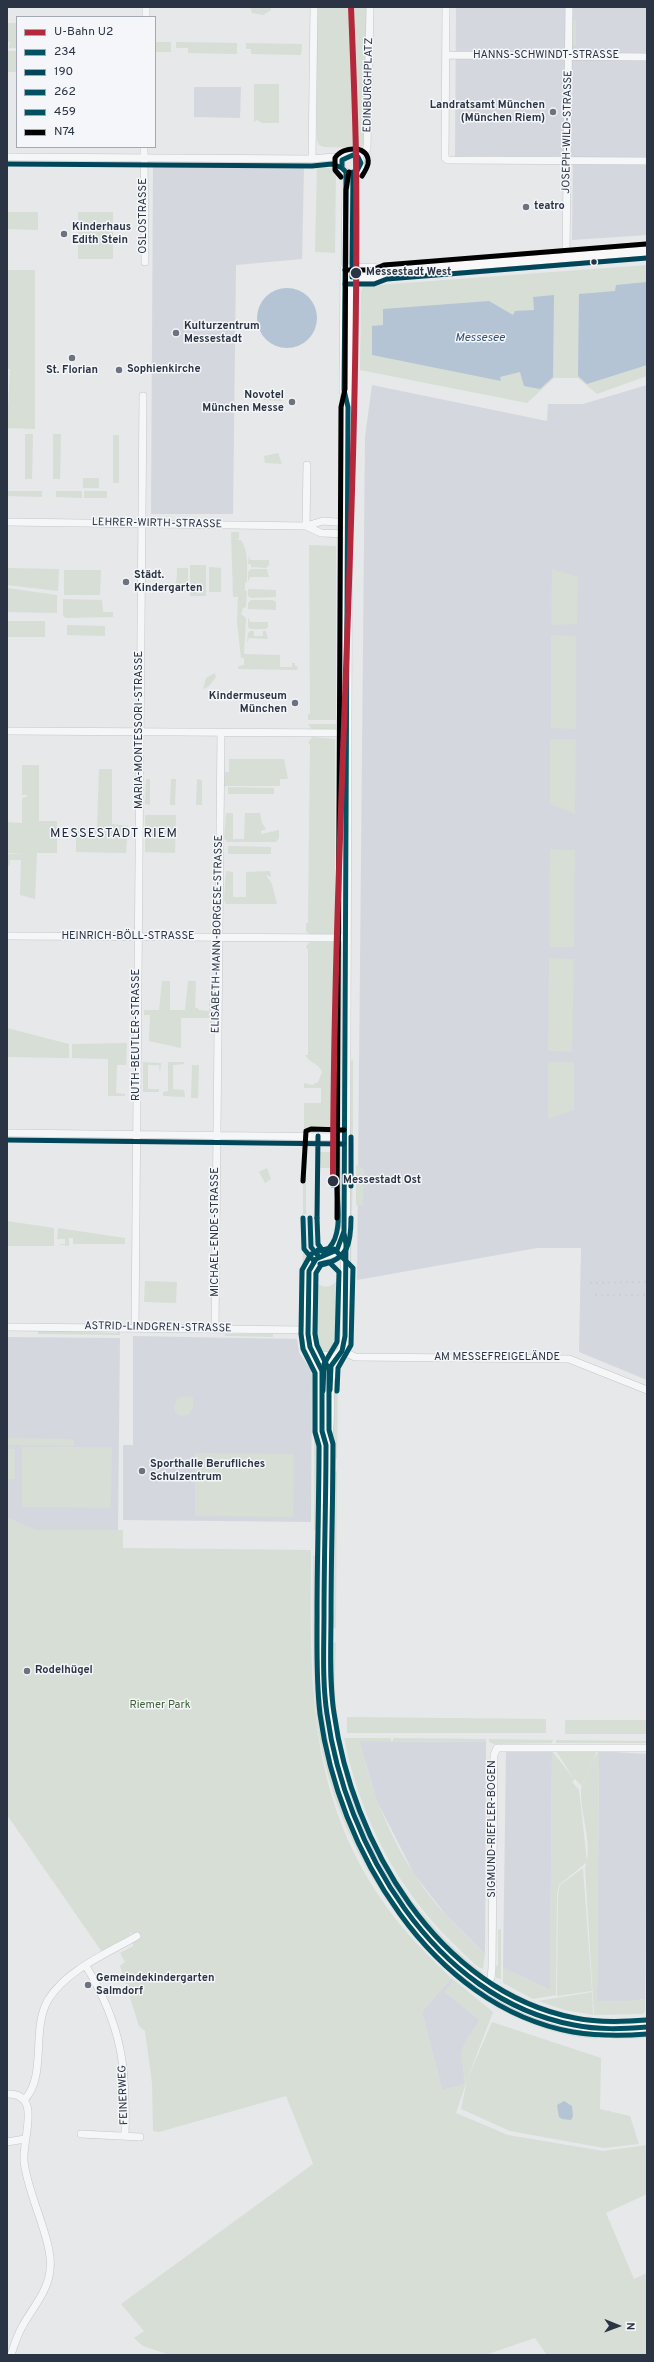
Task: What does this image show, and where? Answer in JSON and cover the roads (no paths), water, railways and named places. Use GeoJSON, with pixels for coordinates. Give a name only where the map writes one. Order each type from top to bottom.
{"type":"FeatureCollection","features":[{"type":"Feature","properties":{"kind":"main road"},"geometry":{"type":"LineString","coordinates":[[647,251],[385,272],[373,268],[349,273],[352,390],[348,407],[344,1138],[344,1231],[346,1244],[345,1336],[330,1369],[330,1431],[326,1445],[324,1678],[327,1713],[339,1774],[363,1839],[395,1895],[437,1947],[485,1988],[520,2008],[556,2021],[586,2028],[614,2029],[647,2027]]}},
{"type":"Feature","properties":{"kind":"main road"},"geometry":{"type":"LineString","coordinates":[[326,1445],[322,1431],[322,1371],[316,1355],[310,1347],[308,1330],[309,1271],[316,1259],[331,1255],[340,1247],[344,1231]]}},
{"type":"Feature","properties":{"kind":"main road"},"geometry":{"type":"LineString","coordinates":[[331,1255],[346,1269]]}},
{"type":"Feature","properties":{"kind":"main road"},"geometry":{"type":"LineString","coordinates":[[316,1355],[338,1354]]}},
{"type":"Feature","properties":{"kind":"street"},"geometry":{"type":"LineString","coordinates":[[312,159],[314,7]]}},
{"type":"Feature","properties":{"kind":"street","name":"EDINBURGHPLATZ"},"geometry":{"type":"LineString","coordinates":[[358,157],[368,149],[370,7]]}},
{"type":"Feature","properties":{"kind":"street"},"geometry":{"type":"LineString","coordinates":[[446,7],[445,158],[448,160],[568,162],[647,161]]}},
{"type":"Feature","properties":{"kind":"street","name":"JOSEPH-WILD-STRASSE"},"geometry":{"type":"LineString","coordinates":[[566,258],[569,7]]}},
{"type":"Feature","properties":{"kind":"street","name":"HANNS-SCHWINDT-STRASSE"},"geometry":{"type":"LineString","coordinates":[[446,55],[647,57]]}},
{"type":"Feature","properties":{"kind":"street","name":"OSLOSTRASSE"},"geometry":{"type":"LineString","coordinates":[[144,148],[145,262]]}},
{"type":"Feature","properties":{"kind":"street"},"geometry":{"type":"LineString","coordinates":[[7,157],[333,158],[342,160],[350,155],[358,157],[361,166],[356,173],[354,190],[349,273]]}},
{"type":"Feature","properties":{"kind":"street"},"geometry":{"type":"LineString","coordinates":[[342,160],[342,168],[346,172],[349,273]]}},
{"type":"Feature","properties":{"kind":"street"},"geometry":{"type":"LineString","coordinates":[[346,172],[356,173]]}},
{"type":"Feature","properties":{"kind":"street","name":"MARIA-MONTESSORI-STRASSE"},"geometry":{"type":"LineString","coordinates":[[138,937],[143,396]]}},
{"type":"Feature","properties":{"kind":"street"},"geometry":{"type":"LineString","coordinates":[[306,526],[307,465]]}},
{"type":"Feature","properties":{"kind":"street","name":"LEHRER-WIRTH-STRASSE"},"geometry":{"type":"LineString","coordinates":[[7,522],[306,526],[323,521],[348,523]]}},
{"type":"Feature","properties":{"kind":"street","name":"LEHRER-WIRTH-STRASSE"},"geometry":{"type":"LineString","coordinates":[[306,526],[321,533],[348,534]]}},
{"type":"Feature","properties":{"kind":"street"},"geometry":{"type":"LineString","coordinates":[[7,731],[347,733]]}},
{"type":"Feature","properties":{"kind":"street","name":"ELISABETH-MANN-BORGESE-STRASSE"},"geometry":{"type":"LineString","coordinates":[[216,1134],[220,733]]}},
{"type":"Feature","properties":{"kind":"street","name":"HEINRICH-BÖLL-STRASSE"},"geometry":{"type":"LineString","coordinates":[[7,936],[345,938]]}},
{"type":"Feature","properties":{"kind":"street","name":"RUTH-BEUTLER-STRASSE"},"geometry":{"type":"LineString","coordinates":[[135,1328],[138,937]]}},
{"type":"Feature","properties":{"kind":"street"},"geometry":{"type":"LineString","coordinates":[[7,1133],[216,1134],[344,1138]]}},
{"type":"Feature","properties":{"kind":"street","name":"MICHAEL-ENDE-STRASSE"},"geometry":{"type":"LineString","coordinates":[[215,1329],[216,1134]]}},
{"type":"Feature","properties":{"kind":"street","name":"ASTRID-LINDGREN-STRASSE"},"geometry":{"type":"LineString","coordinates":[[7,1327],[308,1330]]}},
{"type":"Feature","properties":{"kind":"street","name":"AM MESSEFREIGELÄNDE"},"geometry":{"type":"LineString","coordinates":[[338,1354],[355,1356],[569,1359],[647,1390]]}},
{"type":"Feature","properties":{"kind":"street","name":"SIGMUND-RIEFLER-BOGEN"},"geometry":{"type":"LineString","coordinates":[[485,1988],[491,1978],[492,1968],[494,1755],[497,1748],[647,1748]]}},
{"type":"Feature","properties":{"kind":"street"},"geometry":{"type":"LineString","coordinates":[[25,2099],[32,2092],[35,2078],[41,2020],[47,2001],[62,1983],[86,1966],[137,1936]]}},
{"type":"Feature","properties":{"kind":"street","name":"FEINERWEG"},"geometry":{"type":"LineString","coordinates":[[86,1966],[108,2006],[122,2052],[126,2081],[125,2136]]}},
{"type":"Feature","properties":{"kind":"street"},"geometry":{"type":"LineString","coordinates":[[7,2094],[18,2094],[25,2099],[29,2109],[24,2156],[27,2181],[49,2253],[50,2270],[43,2294],[17,2336],[11,2355]]}},
{"type":"Feature","properties":{"kind":"street","name":"FEINERWEG"},"geometry":{"type":"LineString","coordinates":[[81,2134],[140,2137]]}},
{"type":"Feature","properties":{"kind":"street"},"geometry":{"type":"LineString","coordinates":[[7,2142],[25,2139]]}},
{"type":"Feature","properties":{"kind":"water"},"geometry":{"type":"Polygon","coordinates":[[[647,282],[647,365],[587,384],[578,376],[579,294],[615,291],[616,285],[647,282]]]}},
{"type":"Feature","properties":{"kind":"water"},"geometry":{"type":"Polygon","coordinates":[[[281,288],[293,288],[304,293],[312,301],[317,312],[315,330],[304,343],[293,348],[281,348],[270,343],[262,335],[257,324],[257,312],[262,301],[270,293],[281,288]]]}},
{"type":"Feature","properties":{"kind":"water","name":"Messesee"},"geometry":{"type":"Polygon","coordinates":[[[554,295],[553,377],[540,389],[524,386],[520,372],[500,377],[501,381],[372,355],[372,326],[383,325],[383,309],[489,301],[513,315],[515,311],[534,310],[533,297],[554,295]]]}},
{"type":"Feature","properties":{"kind":"water"},"geometry":{"type":"Polygon","coordinates":[[[564,2101],[572,2106],[573,2116],[571,2120],[562,2119],[559,2117],[557,2105],[564,2101]]]}},
{"type":"Feature","properties":{"kind":"railway"},"geometry":{"type":"LineString","coordinates":[[590,1283],[647,1282]]}},
{"type":"Feature","properties":{"kind":"railway"},"geometry":{"type":"LineString","coordinates":[[595,1295],[647,1295]]}},
{"type":"Feature","properties":{"kind":"metro line","name":"U2"},"geometry":{"type":"LineString","coordinates":[[333,1185],[337,928],[354,412],[356,284],[356,155],[351,7]]}},
{"type":"Feature","properties":{"kind":"place","name":"Landratsamt München (München Riem)"},"geometry":{"type":"Point","coordinates":[553,112]}},
{"type":"Feature","properties":{"kind":"place","name":"teatro"},"geometry":{"type":"Point","coordinates":[526,207]}},
{"type":"Feature","properties":{"kind":"place","name":"Kinderhaus Edith Stein"},"geometry":{"type":"Point","coordinates":[64,234]}},
{"type":"Feature","properties":{"kind":"place","name":"Messestadt West"},"geometry":{"type":"Point","coordinates":[356,273]}},
{"type":"Feature","properties":{"kind":"place","name":"Kulturzentrum Messestadt"},"geometry":{"type":"Point","coordinates":[176,333]}},
{"type":"Feature","properties":{"kind":"place","name":"St. Florian"},"geometry":{"type":"Point","coordinates":[72,358]}},
{"type":"Feature","properties":{"kind":"place","name":"Sophienkirche"},"geometry":{"type":"Point","coordinates":[119,370]}},
{"type":"Feature","properties":{"kind":"place","name":"Novotel München Messe"},"geometry":{"type":"Point","coordinates":[292,402]}},
{"type":"Feature","properties":{"kind":"place","name":"Städt. Kindergarten"},"geometry":{"type":"Point","coordinates":[126,582]}},
{"type":"Feature","properties":{"kind":"place","name":"Kindermuseum München"},"geometry":{"type":"Point","coordinates":[295,703]}},
{"type":"Feature","properties":{"kind":"place","name":"Messestadt Ost"},"geometry":{"type":"Point","coordinates":[333,1181]}},
{"type":"Feature","properties":{"kind":"place","name":"Sporthalle Berufliches Schulzentrum"},"geometry":{"type":"Point","coordinates":[142,1471]}},
{"type":"Feature","properties":{"kind":"place","name":"Rodelhügel"},"geometry":{"type":"Point","coordinates":[27,1671]}},
{"type":"Feature","properties":{"kind":"place","name":"Gemeindekindergarten Salmdorf"},"geometry":{"type":"Point","coordinates":[88,1985]}},
{"type":"Feature","properties":{"kind":"district","name":"MESSESTADT RIEM"},"geometry":{"type":"Point","coordinates":[114,834]}},
{"type":"Feature","properties":{"kind":"park label","name":"Riemer Park"},"geometry":{"type":"Point","coordinates":[160,1706]}}]}
